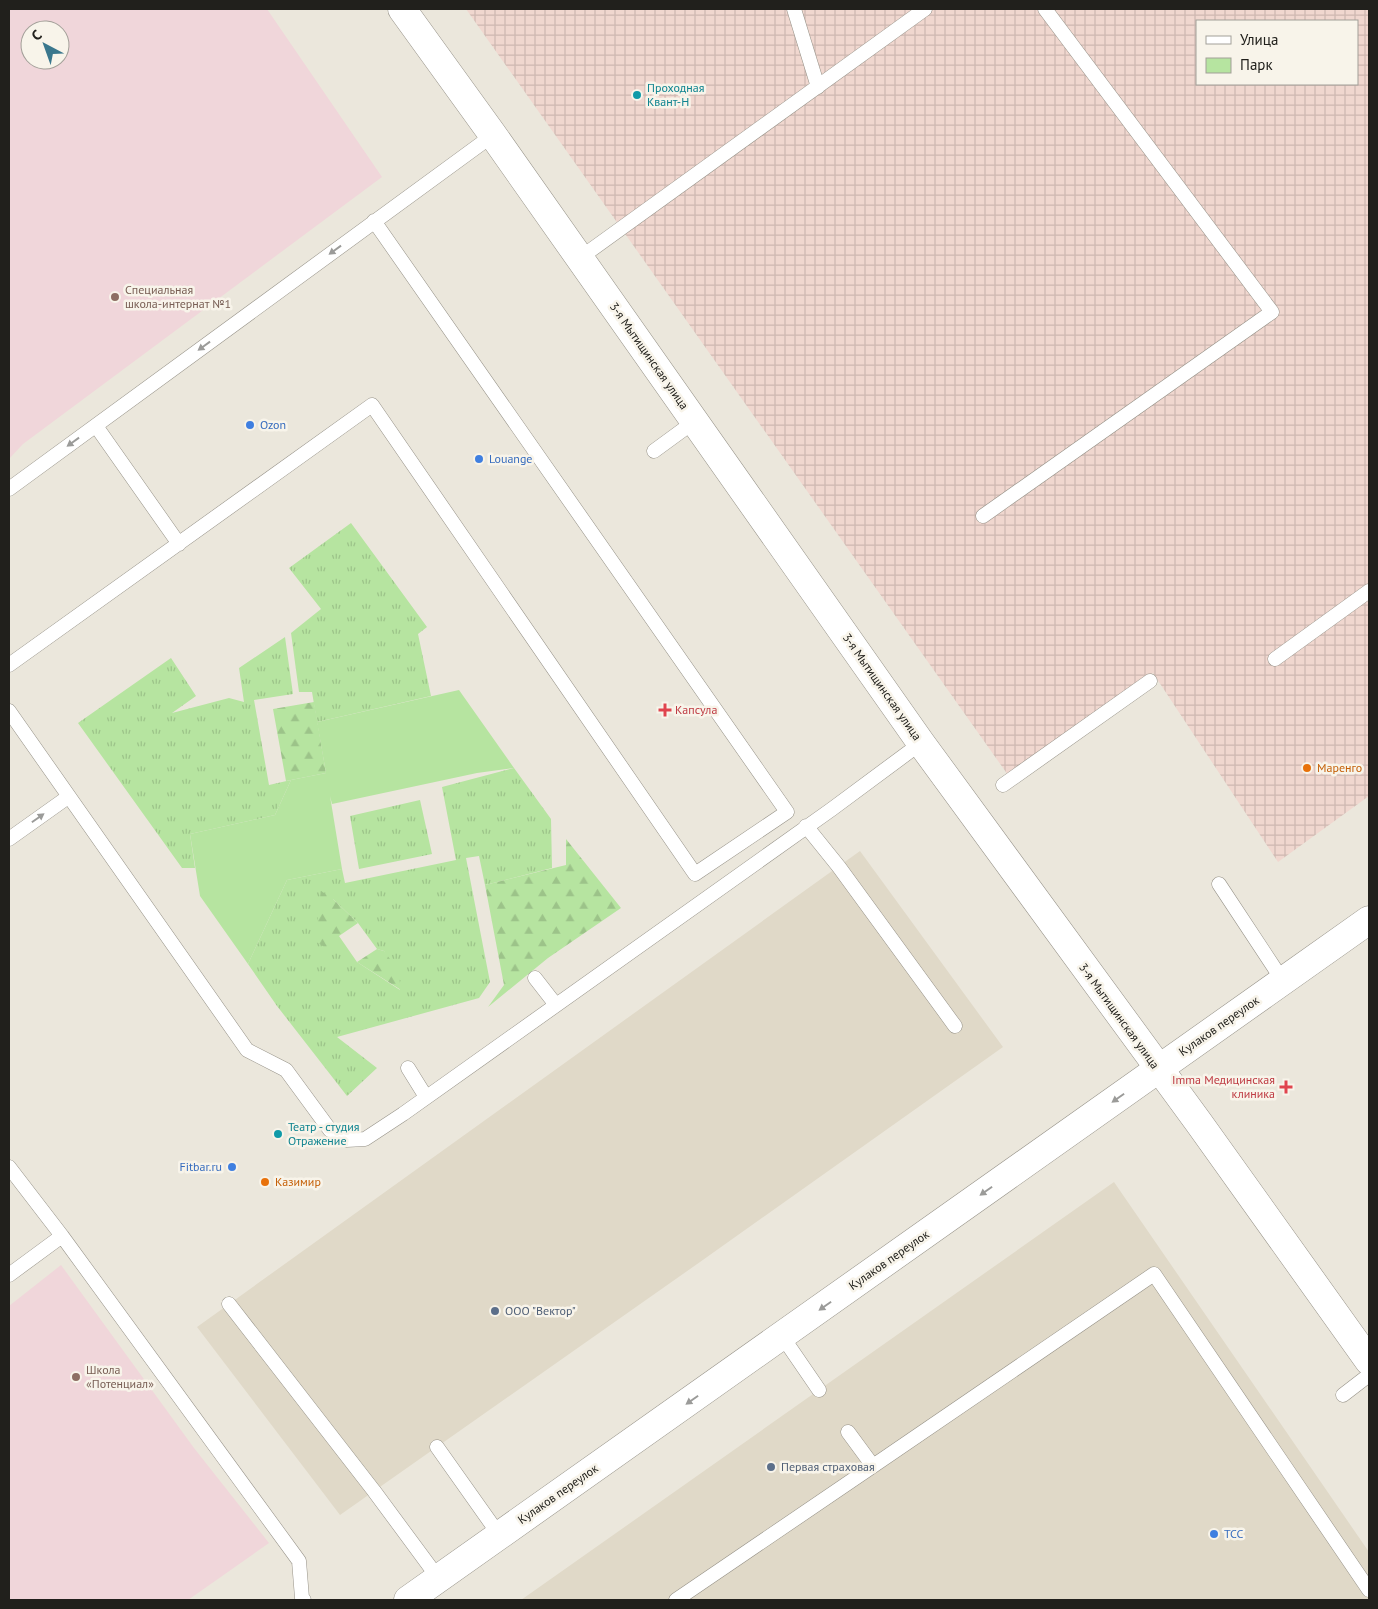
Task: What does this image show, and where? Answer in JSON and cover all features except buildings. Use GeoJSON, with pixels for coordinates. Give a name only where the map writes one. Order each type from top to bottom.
{"type":"FeatureCollection","features":[{"type":"Feature","properties":{"kind":"street","name":"3-я Мытищинская улица"},"geometry":{"type":"LineString","coordinates":[[402,9],[580,258],[921,743],[1199,1123],[1369,1361]]}},
{"type":"Feature","properties":{"kind":"street","name":"Кулаков переулок"},"geometry":{"type":"LineString","coordinates":[[408,1600],[1369,920]]}},
{"type":"Feature","properties":{"kind":"lane"},"geometry":{"type":"LineString","coordinates":[[794,9],[818,87]]}},
{"type":"Feature","properties":{"kind":"lane"},"geometry":{"type":"LineString","coordinates":[[580,258],[925,9]]}},
{"type":"Feature","properties":{"kind":"lane"},"geometry":{"type":"LineString","coordinates":[[983,516],[1272,312],[1045,9]]}},
{"type":"Feature","properties":{"kind":"lane"},"geometry":{"type":"LineString","coordinates":[[9,489],[493,135]]}},
{"type":"Feature","properties":{"kind":"lane"},"geometry":{"type":"LineString","coordinates":[[9,665],[372,405],[695,874],[787,812],[374,221]]}},
{"type":"Feature","properties":{"kind":"lane"},"geometry":{"type":"LineString","coordinates":[[654,451],[695,421]]}},
{"type":"Feature","properties":{"kind":"lane"},"geometry":{"type":"LineString","coordinates":[[96,426],[179,544]]}},
{"type":"Feature","properties":{"kind":"lane"},"geometry":{"type":"LineString","coordinates":[[1275,658],[1369,591]]}},
{"type":"Feature","properties":{"kind":"lane"},"geometry":{"type":"LineString","coordinates":[[1003,785],[1150,681]]}},
{"type":"Feature","properties":{"kind":"lane"},"geometry":{"type":"LineString","coordinates":[[9,711],[247,1050],[286,1070],[330,1130],[346,1140],[365,1139],[426,1097],[921,743]]}},
{"type":"Feature","properties":{"kind":"lane"},"geometry":{"type":"LineString","coordinates":[[9,839],[68,797]]}},
{"type":"Feature","properties":{"kind":"lane"},"geometry":{"type":"LineString","coordinates":[[806,826],[839,867],[955,1026]]}},
{"type":"Feature","properties":{"kind":"lane"},"geometry":{"type":"LineString","coordinates":[[1219,884],[1283,981]]}},
{"type":"Feature","properties":{"kind":"lane"},"geometry":{"type":"LineString","coordinates":[[535,978],[556,1005]]}},
{"type":"Feature","properties":{"kind":"lane"},"geometry":{"type":"LineString","coordinates":[[408,1068],[426,1097]]}},
{"type":"Feature","properties":{"kind":"lane"},"geometry":{"type":"LineString","coordinates":[[9,1167],[62,1236],[299,1561],[302,1598],[304,1600]]}},
{"type":"Feature","properties":{"kind":"lane"},"geometry":{"type":"LineString","coordinates":[[9,1275],[62,1236]]}},
{"type":"Feature","properties":{"kind":"lane"},"geometry":{"type":"LineString","coordinates":[[676,1600],[1154,1274],[1369,1590]]}},
{"type":"Feature","properties":{"kind":"lane"},"geometry":{"type":"LineString","coordinates":[[229,1304],[374,1491],[439,1579]]}},
{"type":"Feature","properties":{"kind":"lane"},"geometry":{"type":"LineString","coordinates":[[782,1336],[819,1390]]}},
{"type":"Feature","properties":{"kind":"lane"},"geometry":{"type":"LineString","coordinates":[[1343,1395],[1369,1375]]}},
{"type":"Feature","properties":{"kind":"lane"},"geometry":{"type":"LineString","coordinates":[[848,1432],[872,1466]]}},
{"type":"Feature","properties":{"kind":"lane"},"geometry":{"type":"LineString","coordinates":[[437,1447],[500,1536]]}},
{"type":"Feature","properties":{"kind":"shaded area","name":"Специальная школа-интернат №1"},"geometry":{"type":"Polygon","coordinates":[[[9,9],[267,9],[382,177],[23,444],[9,459],[9,9]]]}},
{"type":"Feature","properties":{"kind":"shaded area"},"geometry":{"type":"Polygon","coordinates":[[[466,9],[1369,9],[1369,796],[1278,862],[1153,673],[1008,775],[466,9]]]}},
{"type":"Feature","properties":{"kind":"shaded area"},"geometry":{"type":"Polygon","coordinates":[[[860,851],[1003,1047],[340,1515],[197,1327],[860,851]]]}},
{"type":"Feature","properties":{"kind":"shaded area"},"geometry":{"type":"Polygon","coordinates":[[[1114,1182],[1369,1552],[1369,1600],[521,1600],[1114,1182]]]}},
{"type":"Feature","properties":{"kind":"shaded area","name":"Школа «Потенциал»"},"geometry":{"type":"Polygon","coordinates":[[[61,1265],[194,1448],[269,1543],[188,1600],[9,1600],[9,1306],[61,1265]]]}},
{"type":"Feature","properties":{"kind":"green space"},"geometry":{"type":"Polygon","coordinates":[[[351,523],[427,627],[418,634],[431,696],[317,722],[312,692],[299,692],[291,633],[321,609],[289,568],[351,523]]]}},
{"type":"Feature","properties":{"kind":"green space"},"geometry":{"type":"Polygon","coordinates":[[[285,637],[293,694],[254,700],[269,785],[291,780],[275,815],[190,834],[195,868],[182,868],[78,723],[171,658],[196,696],[172,713],[229,698],[244,702],[239,668],[285,637]]]}},
{"type":"Feature","properties":{"kind":"green space"},"geometry":{"type":"Polygon","coordinates":[[[459,690],[514,768],[477,773],[332,804],[330,796],[342,869],[287,880],[248,964],[200,896],[190,834],[275,815],[291,780],[326,773],[317,722],[459,690]]]}},
{"type":"Feature","properties":{"kind":"green space"},"geometry":{"type":"Polygon","coordinates":[[[314,702],[326,773],[286,781],[273,709],[314,702]]]}},
{"type":"Feature","properties":{"kind":"green space"},"geometry":{"type":"Polygon","coordinates":[[[514,768],[551,819],[552,868],[485,885],[479,856],[466,858],[490,982],[479,998],[337,1037],[377,1068],[347,1096],[277,1006],[248,964],[287,880],[342,869],[345,883],[456,860],[442,787],[514,768]],[[333,899],[339,936],[357,962],[400,990],[384,951],[377,949],[358,923],[333,899]]]}},
{"type":"Feature","properties":{"kind":"green space"},"geometry":{"type":"Polygon","coordinates":[[[420,800],[432,854],[359,869],[350,816],[420,800]]]}},
{"type":"Feature","properties":{"kind":"green space"},"geometry":{"type":"Polygon","coordinates":[[[566,839],[621,908],[548,958],[488,1007],[504,985],[485,885],[566,865],[566,839]]]}},
{"type":"Feature","properties":{"kind":"green space"},"geometry":{"type":"Polygon","coordinates":[[[321,891],[333,899],[358,923],[339,936],[329,950],[315,941],[321,891]]]}},
{"type":"Feature","properties":{"kind":"green space"},"geometry":{"type":"Polygon","coordinates":[[[377,949],[384,951],[398,970],[401,990],[357,962],[377,949]]]}},
{"type":"Feature","properties":{"kind":"place","name":"Проходная Квант-Н"},"geometry":{"type":"Point","coordinates":[637,95]}},
{"type":"Feature","properties":{"kind":"place","name":"Специальная школа-интернат №1"},"geometry":{"type":"Point","coordinates":[115,297]}},
{"type":"Feature","properties":{"kind":"place","name":"Ozon"},"geometry":{"type":"Point","coordinates":[250,425]}},
{"type":"Feature","properties":{"kind":"place","name":"Louange"},"geometry":{"type":"Point","coordinates":[479,459]}},
{"type":"Feature","properties":{"kind":"place","name":"Капсула"},"geometry":{"type":"Point","coordinates":[665,710]}},
{"type":"Feature","properties":{"kind":"place","name":"Маренго"},"geometry":{"type":"Point","coordinates":[1307,768]}},
{"type":"Feature","properties":{"kind":"place","name":"Imma Медицинская клиника"},"geometry":{"type":"Point","coordinates":[1286,1087]}},
{"type":"Feature","properties":{"kind":"place","name":"Театр - студия Отражение"},"geometry":{"type":"Point","coordinates":[278,1134]}},
{"type":"Feature","properties":{"kind":"place","name":"Fitbar.ru"},"geometry":{"type":"Point","coordinates":[232,1167]}},
{"type":"Feature","properties":{"kind":"place","name":"Казимир"},"geometry":{"type":"Point","coordinates":[265,1182]}},
{"type":"Feature","properties":{"kind":"place","name":"ООО \"Вектор\""},"geometry":{"type":"Point","coordinates":[495,1311]}},
{"type":"Feature","properties":{"kind":"place","name":"Школа «Потенциал»"},"geometry":{"type":"Point","coordinates":[76,1377]}},
{"type":"Feature","properties":{"kind":"place","name":"Первая страховая"},"geometry":{"type":"Point","coordinates":[771,1467]}},
{"type":"Feature","properties":{"kind":"place","name":"TCC"},"geometry":{"type":"Point","coordinates":[1214,1534]}}]}
